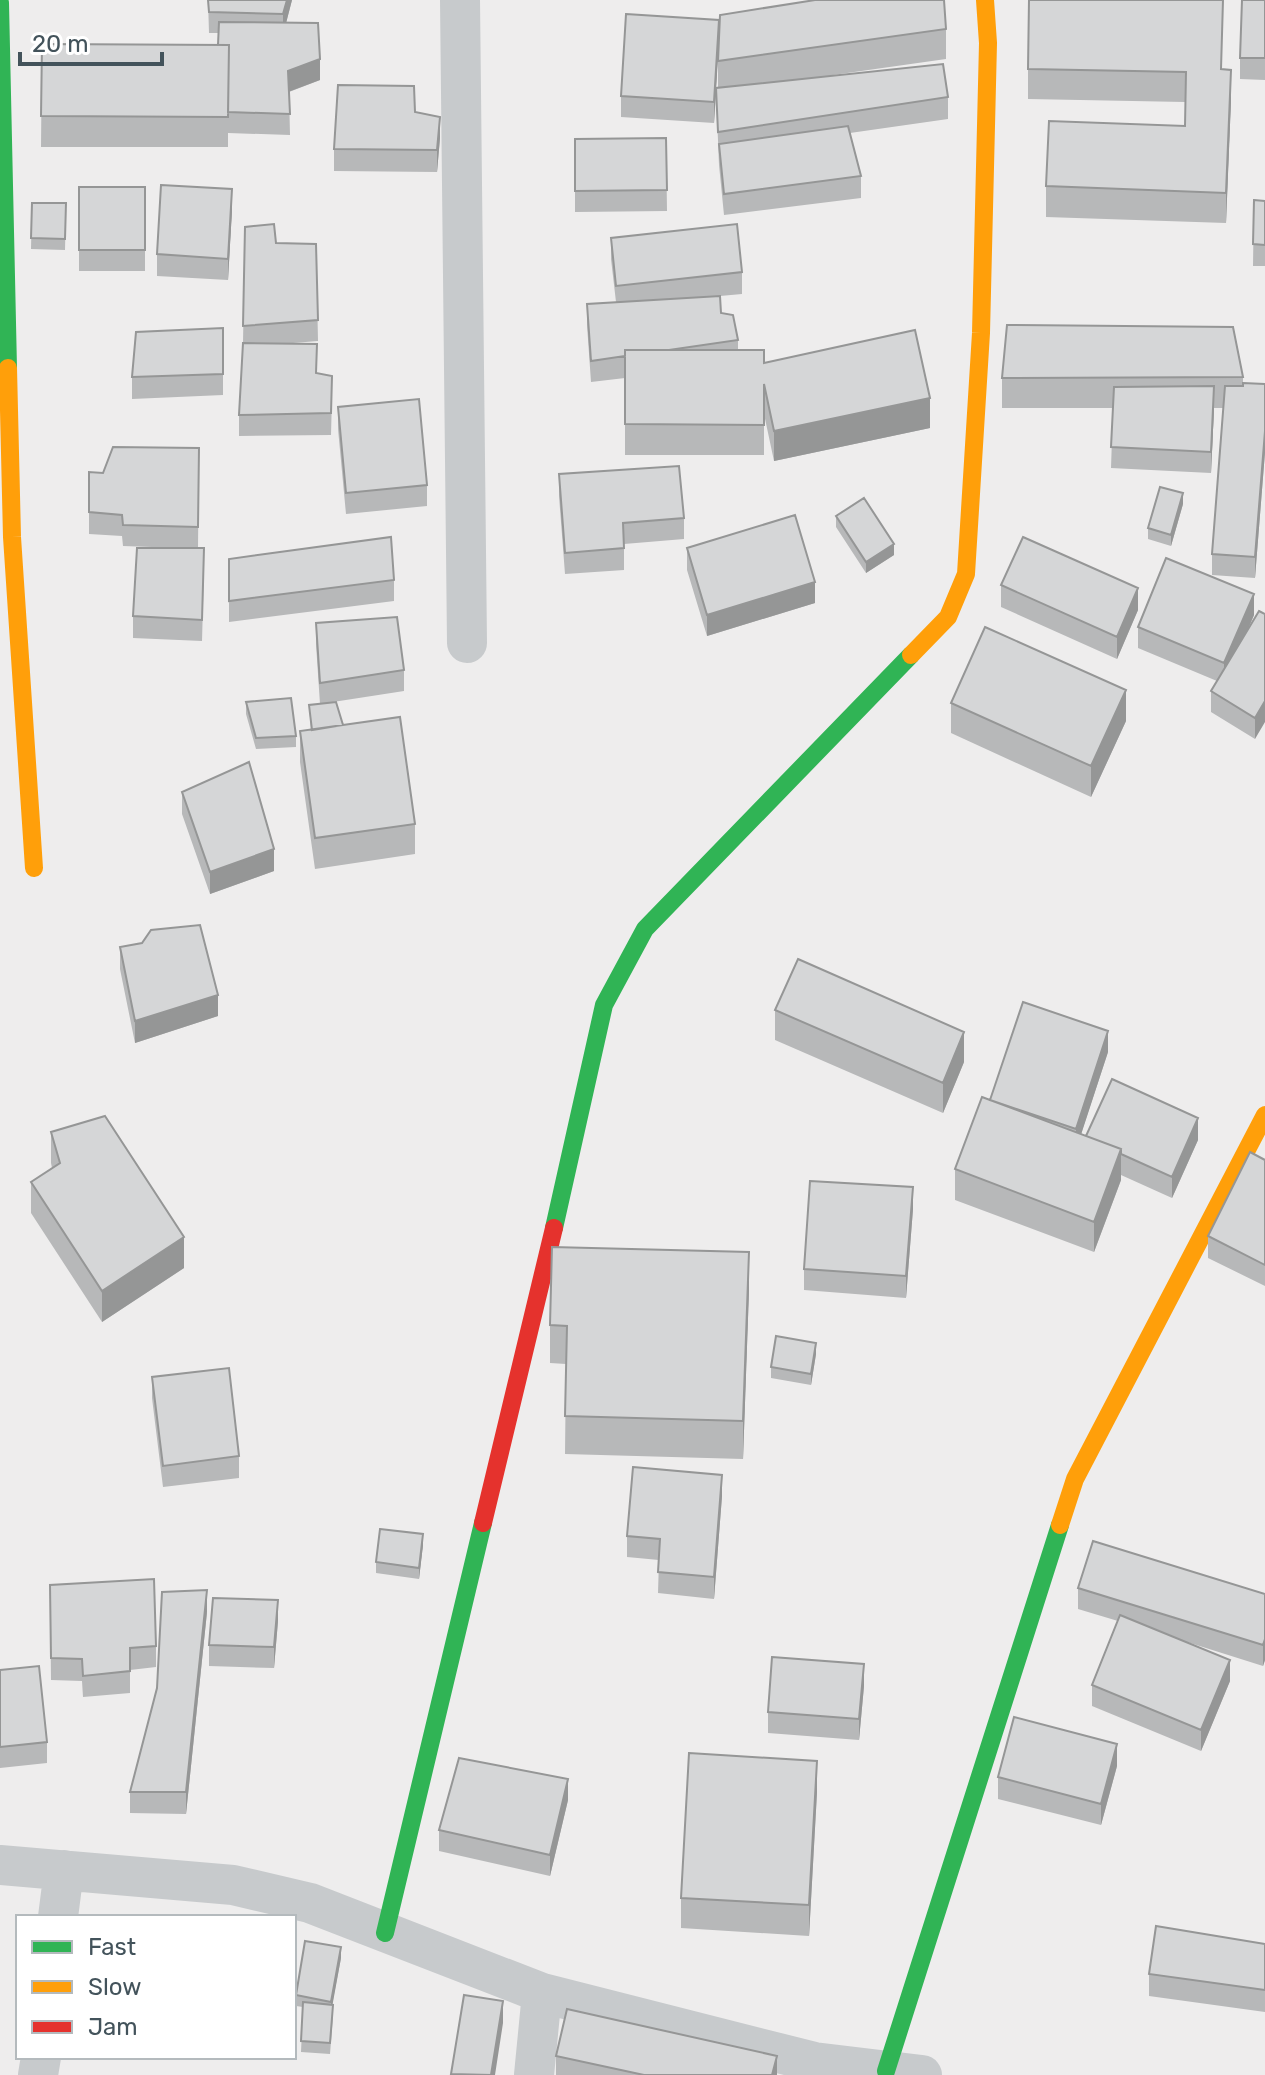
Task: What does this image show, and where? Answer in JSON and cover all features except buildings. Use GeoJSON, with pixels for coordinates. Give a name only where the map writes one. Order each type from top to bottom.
{"type":"FeatureCollection","features":[{"type":"Feature","properties":{"kind":"street"},"geometry":{"type":"LineString","coordinates":[[460,0],[467,643]]}},
{"type":"Feature","properties":{"kind":"street"},"geometry":{"type":"LineString","coordinates":[[385,1933],[570,1166],[604,1005],[645,929],[948,617],[966,574],[981,333],[988,43],[985,0]]}},
{"type":"Feature","properties":{"kind":"street"},"geometry":{"type":"LineString","coordinates":[[0,3],[12,537],[34,868]]}},
{"type":"Feature","properties":{"kind":"street"},"geometry":{"type":"LineString","coordinates":[[0,1865],[233,1885],[310,1903],[542,1993],[814,2062],[904,2073],[1075,1479],[1265,1115]]}},
{"type":"Feature","properties":{"kind":"street"},"geometry":{"type":"LineString","coordinates":[[58,1915],[64,1870]]}},
{"type":"Feature","properties":{"kind":"street"},"geometry":{"type":"LineString","coordinates":[[534,2075],[542,1993]]}},
{"type":"Feature","properties":{"kind":"traffic: fast"},"geometry":{"type":"LineString","coordinates":[[0,3],[8,368]]}},
{"type":"Feature","properties":{"kind":"traffic: fast"},"geometry":{"type":"LineString","coordinates":[[554,1228],[604,1005],[645,929],[911,655]]}},
{"type":"Feature","properties":{"kind":"traffic: fast"},"geometry":{"type":"LineString","coordinates":[[385,1933],[483,1523]]}},
{"type":"Feature","properties":{"kind":"traffic: fast"},"geometry":{"type":"LineString","coordinates":[[886,2071],[1060,1525]]}},
{"type":"Feature","properties":{"kind":"traffic: slow"},"geometry":{"type":"LineString","coordinates":[[911,655],[948,617],[966,574],[981,333],[988,43],[985,0]]}},
{"type":"Feature","properties":{"kind":"traffic: slow"},"geometry":{"type":"LineString","coordinates":[[8,368],[12,537],[34,868]]}},
{"type":"Feature","properties":{"kind":"traffic: slow"},"geometry":{"type":"LineString","coordinates":[[1060,1525],[1075,1479],[1265,1115]]}},
{"type":"Feature","properties":{"kind":"traffic: jam"},"geometry":{"type":"LineString","coordinates":[[483,1523],[554,1228]]}}]}
